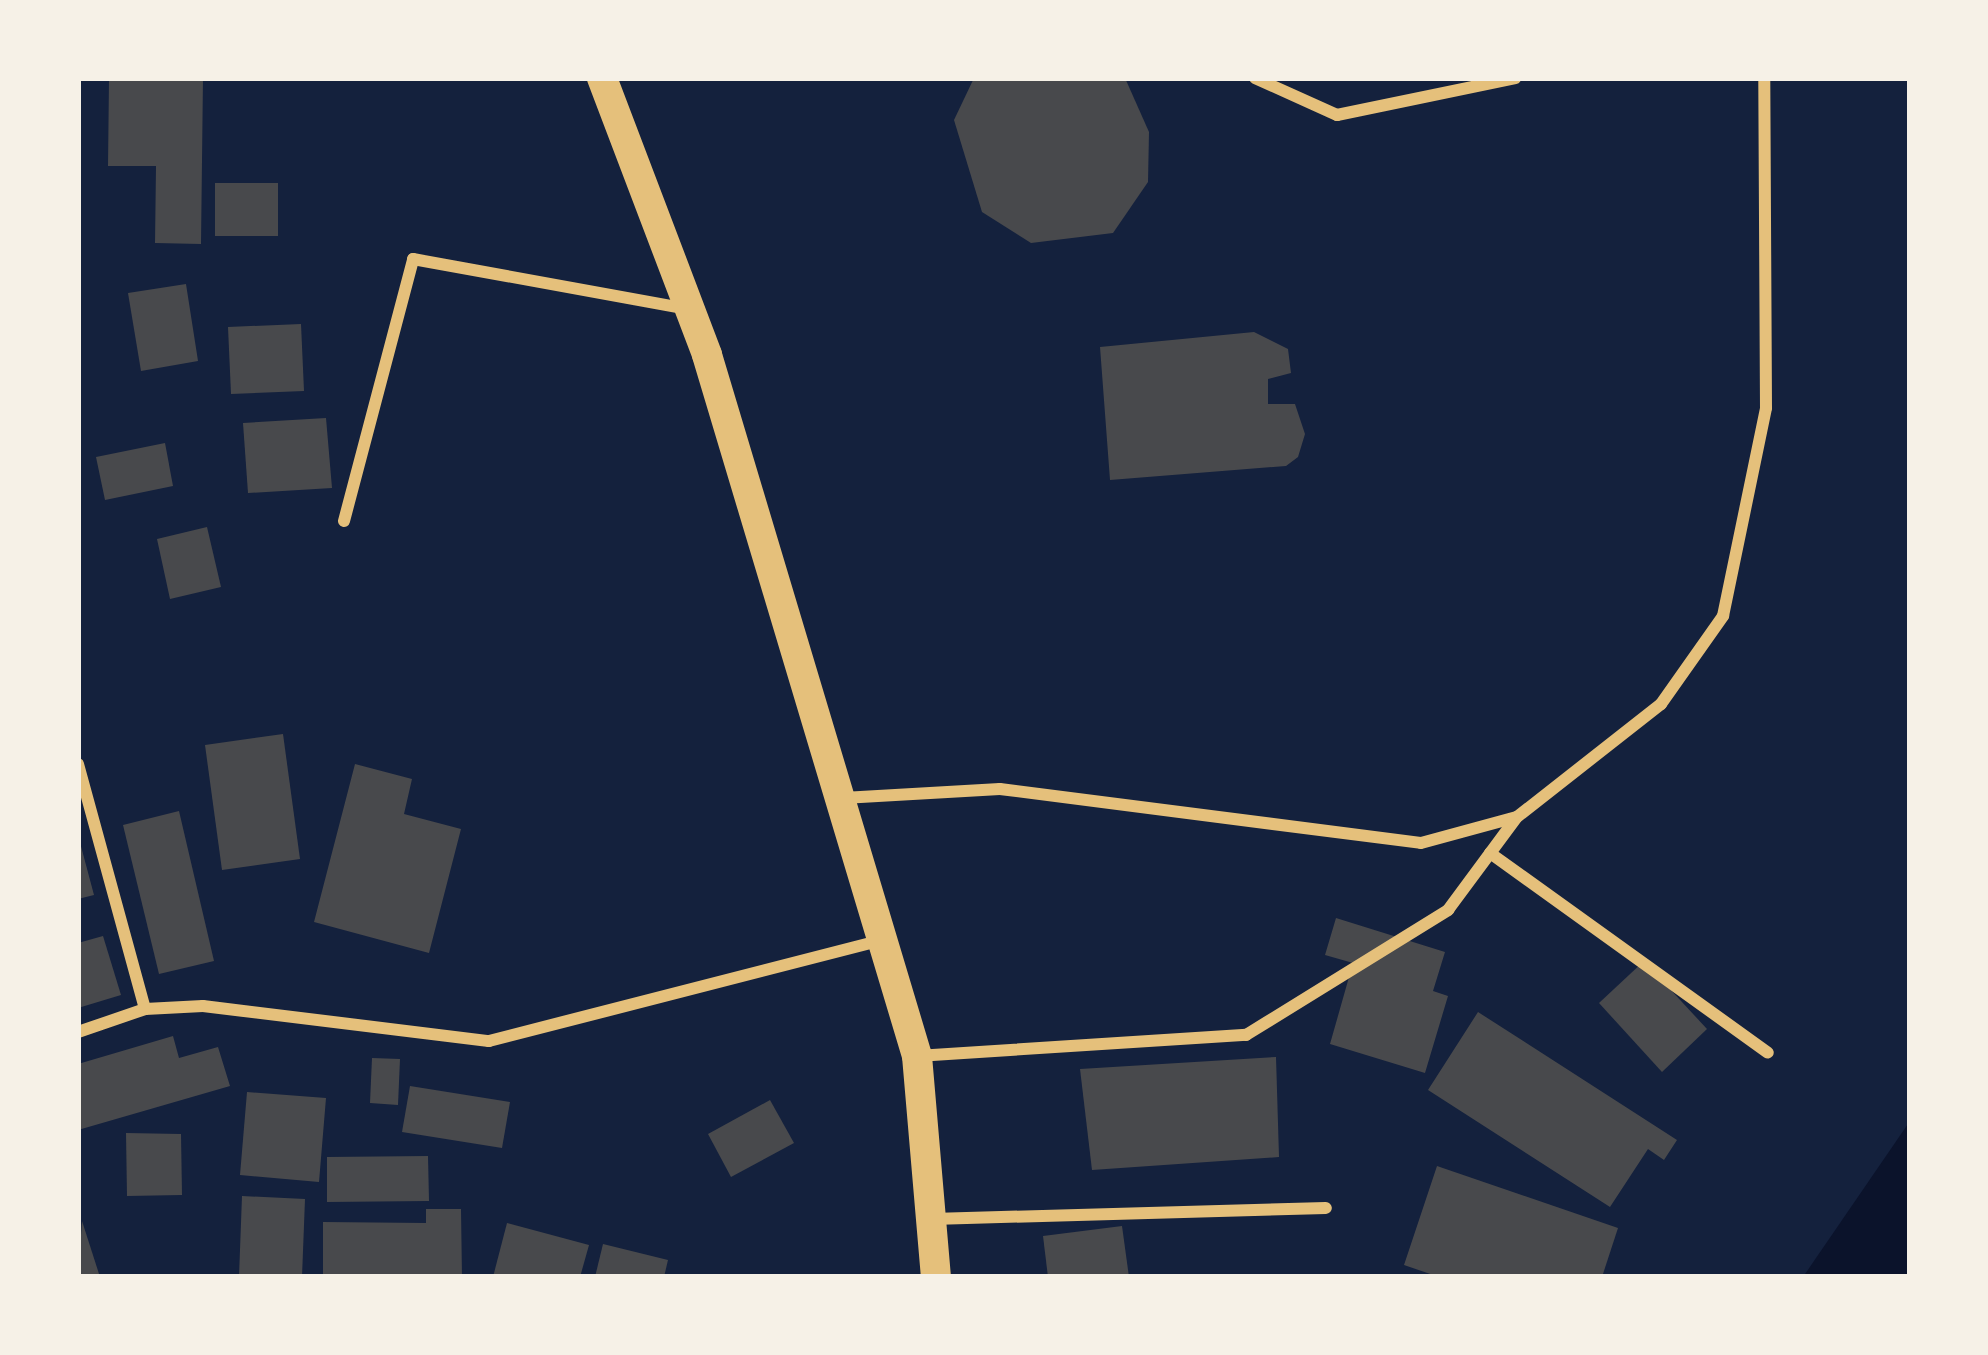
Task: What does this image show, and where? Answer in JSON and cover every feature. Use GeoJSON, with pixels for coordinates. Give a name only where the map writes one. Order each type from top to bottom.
{"type":"FeatureCollection","features":[{"type":"Feature","properties":{"kind":"main road"},"geometry":{"type":"LineString","coordinates":[[602,78],[690,309],[884,939],[916,1056],[936,1277]]}},
{"type":"Feature","properties":{"kind":"street"},"geometry":{"type":"LineString","coordinates":[[1255,78],[1337,115],[1515,78]]}},
{"type":"Feature","properties":{"kind":"street"},"geometry":{"type":"LineString","coordinates":[[916,1056],[1246,1035],[1448,910],[1517,817],[1661,704],[1723,616],[1766,408],[1765,78]]}},
{"type":"Feature","properties":{"kind":"street"},"geometry":{"type":"LineString","coordinates":[[344,520],[413,259],[690,309]]}},
{"type":"Feature","properties":{"kind":"street"},"geometry":{"type":"LineString","coordinates":[[78,764],[145,1009]]}},
{"type":"Feature","properties":{"kind":"street"},"geometry":{"type":"LineString","coordinates":[[842,798],[1000,789],[1421,843],[1517,817]]}},
{"type":"Feature","properties":{"kind":"street"},"geometry":{"type":"LineString","coordinates":[[1490,854],[1768,1053]]}},
{"type":"Feature","properties":{"kind":"street"},"geometry":{"type":"LineString","coordinates":[[78,1032],[145,1009],[203,1006],[489,1041],[884,939]]}},
{"type":"Feature","properties":{"kind":"street"},"geometry":{"type":"LineString","coordinates":[[931,1219],[1326,1208]]}},
{"type":"Feature","properties":{"kind":"water"},"geometry":{"type":"Polygon","coordinates":[[[1910,1121],[1910,1277],[1803,1277],[1910,1121]]]}},
{"type":"Feature","properties":{"kind":"building"},"geometry":{"type":"Polygon","coordinates":[[[109,78],[203,78],[201,244],[155,243],[156,166],[108,166],[109,78]]]}},
{"type":"Feature","properties":{"kind":"building"},"geometry":{"type":"Polygon","coordinates":[[[974,78],[1125,78],[1149,132],[1148,182],[1113,233],[1031,243],[982,212],[954,120],[974,78]]]}},
{"type":"Feature","properties":{"kind":"building"},"geometry":{"type":"Polygon","coordinates":[[[215,183],[278,183],[278,236],[215,236],[215,183]]]}},
{"type":"Feature","properties":{"kind":"building"},"geometry":{"type":"Polygon","coordinates":[[[186,284],[198,361],[141,371],[128,293],[186,284]]]}},
{"type":"Feature","properties":{"kind":"building"},"geometry":{"type":"Polygon","coordinates":[[[301,324],[304,391],[231,394],[228,327],[301,324]]]}},
{"type":"Feature","properties":{"kind":"building"},"geometry":{"type":"Polygon","coordinates":[[[1254,332],[1288,349],[1291,373],[1268,379],[1268,404],[1295,404],[1305,434],[1298,457],[1286,466],[1110,480],[1100,347],[1254,332]]]}},
{"type":"Feature","properties":{"kind":"building"},"geometry":{"type":"Polygon","coordinates":[[[326,418],[332,488],[248,493],[243,423],[326,418]]]}},
{"type":"Feature","properties":{"kind":"building"},"geometry":{"type":"Polygon","coordinates":[[[165,443],[173,486],[105,500],[96,457],[165,443]]]}},
{"type":"Feature","properties":{"kind":"building"},"geometry":{"type":"Polygon","coordinates":[[[207,527],[221,587],[170,599],[157,539],[207,527]]]}},
{"type":"Feature","properties":{"kind":"building"},"geometry":{"type":"Polygon","coordinates":[[[283,734],[300,859],[222,870],[205,745],[283,734]]]}},
{"type":"Feature","properties":{"kind":"building"},"geometry":{"type":"Polygon","coordinates":[[[355,764],[412,779],[404,814],[461,829],[429,953],[314,922],[355,764]]]}},
{"type":"Feature","properties":{"kind":"building"},"geometry":{"type":"Polygon","coordinates":[[[179,811],[214,961],[159,974],[123,825],[179,811]]]}},
{"type":"Feature","properties":{"kind":"building"},"geometry":{"type":"Polygon","coordinates":[[[78,835],[94,895],[78,899],[78,835]]]}},
{"type":"Feature","properties":{"kind":"building"},"geometry":{"type":"Polygon","coordinates":[[[1336,918],[1445,952],[1433,991],[1448,996],[1425,1073],[1330,1044],[1353,963],[1325,955],[1336,918]]]}},
{"type":"Feature","properties":{"kind":"building"},"geometry":{"type":"Polygon","coordinates":[[[103,936],[121,995],[78,1008],[78,943],[103,936]]]}},
{"type":"Feature","properties":{"kind":"building"},"geometry":{"type":"Polygon","coordinates":[[[1644,961],[1707,1029],[1662,1072],[1599,1003],[1644,961]]]}},
{"type":"Feature","properties":{"kind":"building"},"geometry":{"type":"Polygon","coordinates":[[[1478,1012],[1677,1140],[1664,1160],[1648,1149],[1610,1207],[1428,1090],[1478,1012]]]}},
{"type":"Feature","properties":{"kind":"building"},"geometry":{"type":"Polygon","coordinates":[[[173,1036],[179,1058],[218,1047],[230,1086],[78,1130],[78,1064],[173,1036]]]}},
{"type":"Feature","properties":{"kind":"building"},"geometry":{"type":"Polygon","coordinates":[[[1276,1057],[1279,1157],[1092,1170],[1080,1069],[1276,1057]]]}},
{"type":"Feature","properties":{"kind":"building"},"geometry":{"type":"Polygon","coordinates":[[[372,1058],[400,1059],[398,1105],[370,1103],[372,1058]]]}},
{"type":"Feature","properties":{"kind":"building"},"geometry":{"type":"Polygon","coordinates":[[[410,1086],[510,1102],[502,1148],[402,1132],[410,1086]]]}},
{"type":"Feature","properties":{"kind":"building"},"geometry":{"type":"Polygon","coordinates":[[[247,1092],[326,1098],[319,1182],[240,1175],[247,1092]]]}},
{"type":"Feature","properties":{"kind":"building"},"geometry":{"type":"Polygon","coordinates":[[[770,1100],[794,1143],[731,1177],[708,1134],[770,1100]]]}},
{"type":"Feature","properties":{"kind":"building"},"geometry":{"type":"Polygon","coordinates":[[[126,1133],[181,1134],[182,1195],[127,1196],[126,1133]]]}},
{"type":"Feature","properties":{"kind":"building"},"geometry":{"type":"Polygon","coordinates":[[[428,1156],[429,1201],[327,1202],[327,1157],[428,1156]]]}},
{"type":"Feature","properties":{"kind":"building"},"geometry":{"type":"Polygon","coordinates":[[[1437,1166],[1618,1228],[1602,1277],[1439,1277],[1404,1265],[1437,1166]]]}},
{"type":"Feature","properties":{"kind":"building"},"geometry":{"type":"Polygon","coordinates":[[[242,1196],[305,1199],[302,1277],[239,1277],[242,1196]]]}},
{"type":"Feature","properties":{"kind":"building"},"geometry":{"type":"Polygon","coordinates":[[[426,1209],[461,1209],[462,1277],[323,1277],[323,1222],[426,1223],[426,1209]]]}},
{"type":"Feature","properties":{"kind":"building"},"geometry":{"type":"Polygon","coordinates":[[[82,1221],[100,1277],[78,1277],[82,1221]]]}},
{"type":"Feature","properties":{"kind":"building"},"geometry":{"type":"Polygon","coordinates":[[[507,1223],[589,1245],[580,1277],[493,1277],[507,1223]]]}},
{"type":"Feature","properties":{"kind":"building"},"geometry":{"type":"Polygon","coordinates":[[[1122,1226],[1129,1277],[1048,1277],[1043,1236],[1122,1226]]]}},
{"type":"Feature","properties":{"kind":"building"},"geometry":{"type":"Polygon","coordinates":[[[603,1244],[668,1260],[664,1277],[595,1277],[603,1244]]]}}]}
